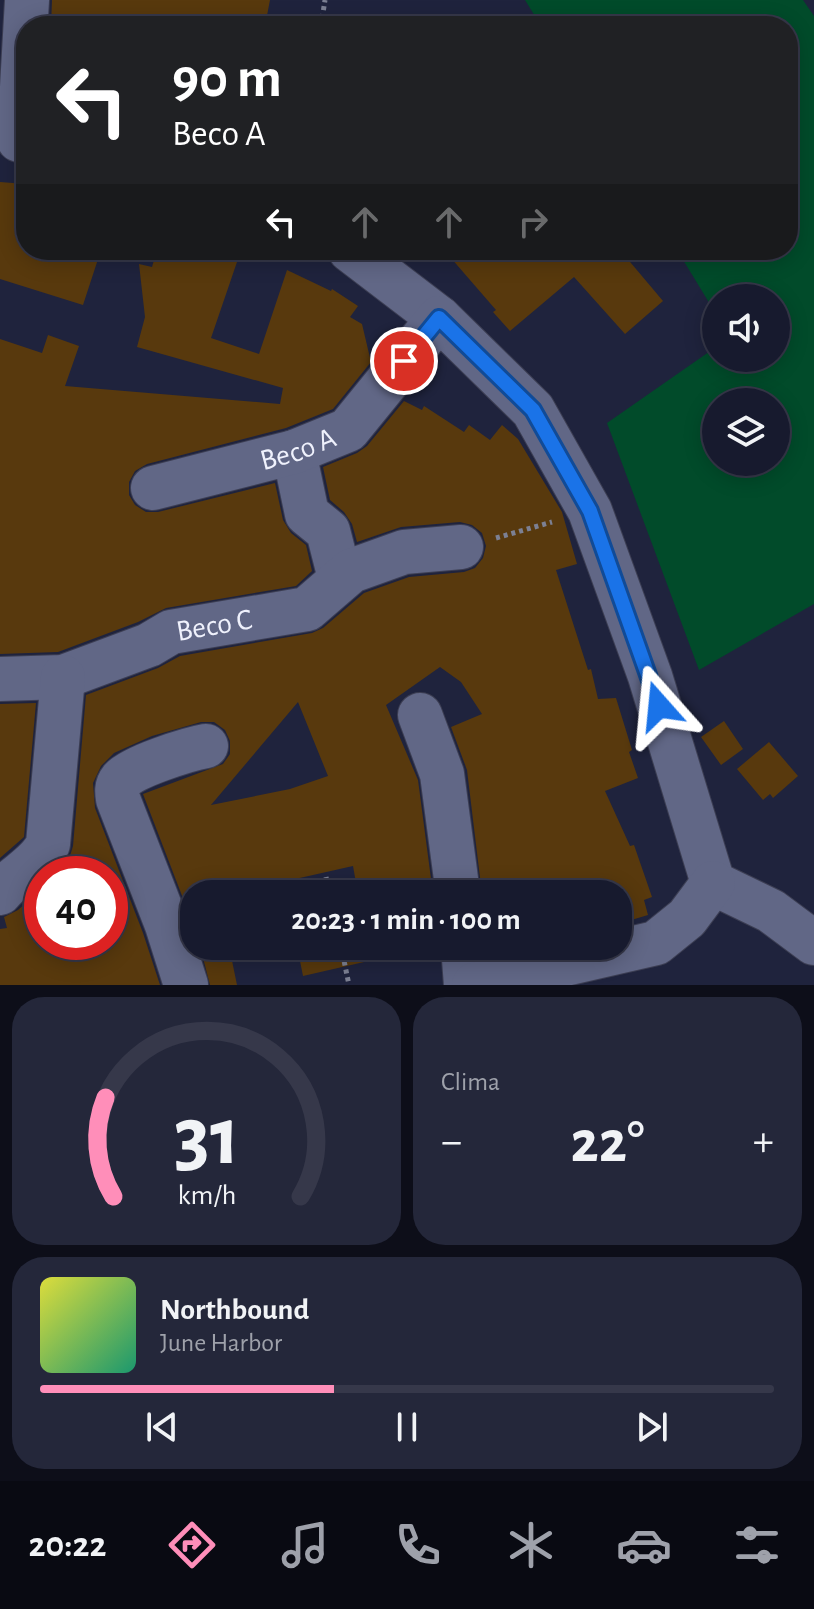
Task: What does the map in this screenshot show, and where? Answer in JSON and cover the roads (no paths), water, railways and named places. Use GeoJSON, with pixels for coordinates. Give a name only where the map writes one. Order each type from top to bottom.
{"type":"FeatureCollection","features":[{"type":"Feature","properties":{"kind":"street"},"geometry":{"type":"LineString","coordinates":[[363,260],[439,318],[533,410],[590,511],[650,676],[713,883],[771,911],[814,943]]}},
{"type":"Feature","properties":{"kind":"street","name":"Beco A"},"geometry":{"type":"LineString","coordinates":[[153,488],[294,452],[348,430],[439,318]]}},
{"type":"Feature","properties":{"kind":"street"},"geometry":{"type":"LineString","coordinates":[[294,452],[307,514],[328,531],[340,578]]}},
{"type":"Feature","properties":{"kind":"street","name":"Beco C"},"geometry":{"type":"LineString","coordinates":[[0,679],[63,677],[149,645],[171,632],[307,609],[351,571],[404,552],[461,547]]}},
{"type":"Feature","properties":{"kind":"street"},"geometry":{"type":"LineString","coordinates":[[0,893],[10,880],[43,854],[48,844],[63,677]]}},
{"type":"Feature","properties":{"kind":"street"},"geometry":{"type":"LineString","coordinates":[[420,715],[442,774],[456,880]]}},
{"type":"Feature","properties":{"kind":"street"},"geometry":{"type":"LineString","coordinates":[[186,985],[117,790],[121,780],[129,774],[184,750],[206,746]]}},
{"type":"Feature","properties":{"kind":"street"},"geometry":{"type":"LineString","coordinates":[[474,985],[656,943],[687,918],[713,883]]}},
{"type":"Feature","properties":{"kind":"street"},"geometry":{"type":"LineString","coordinates":[[464,960],[466,985]]}}]}
